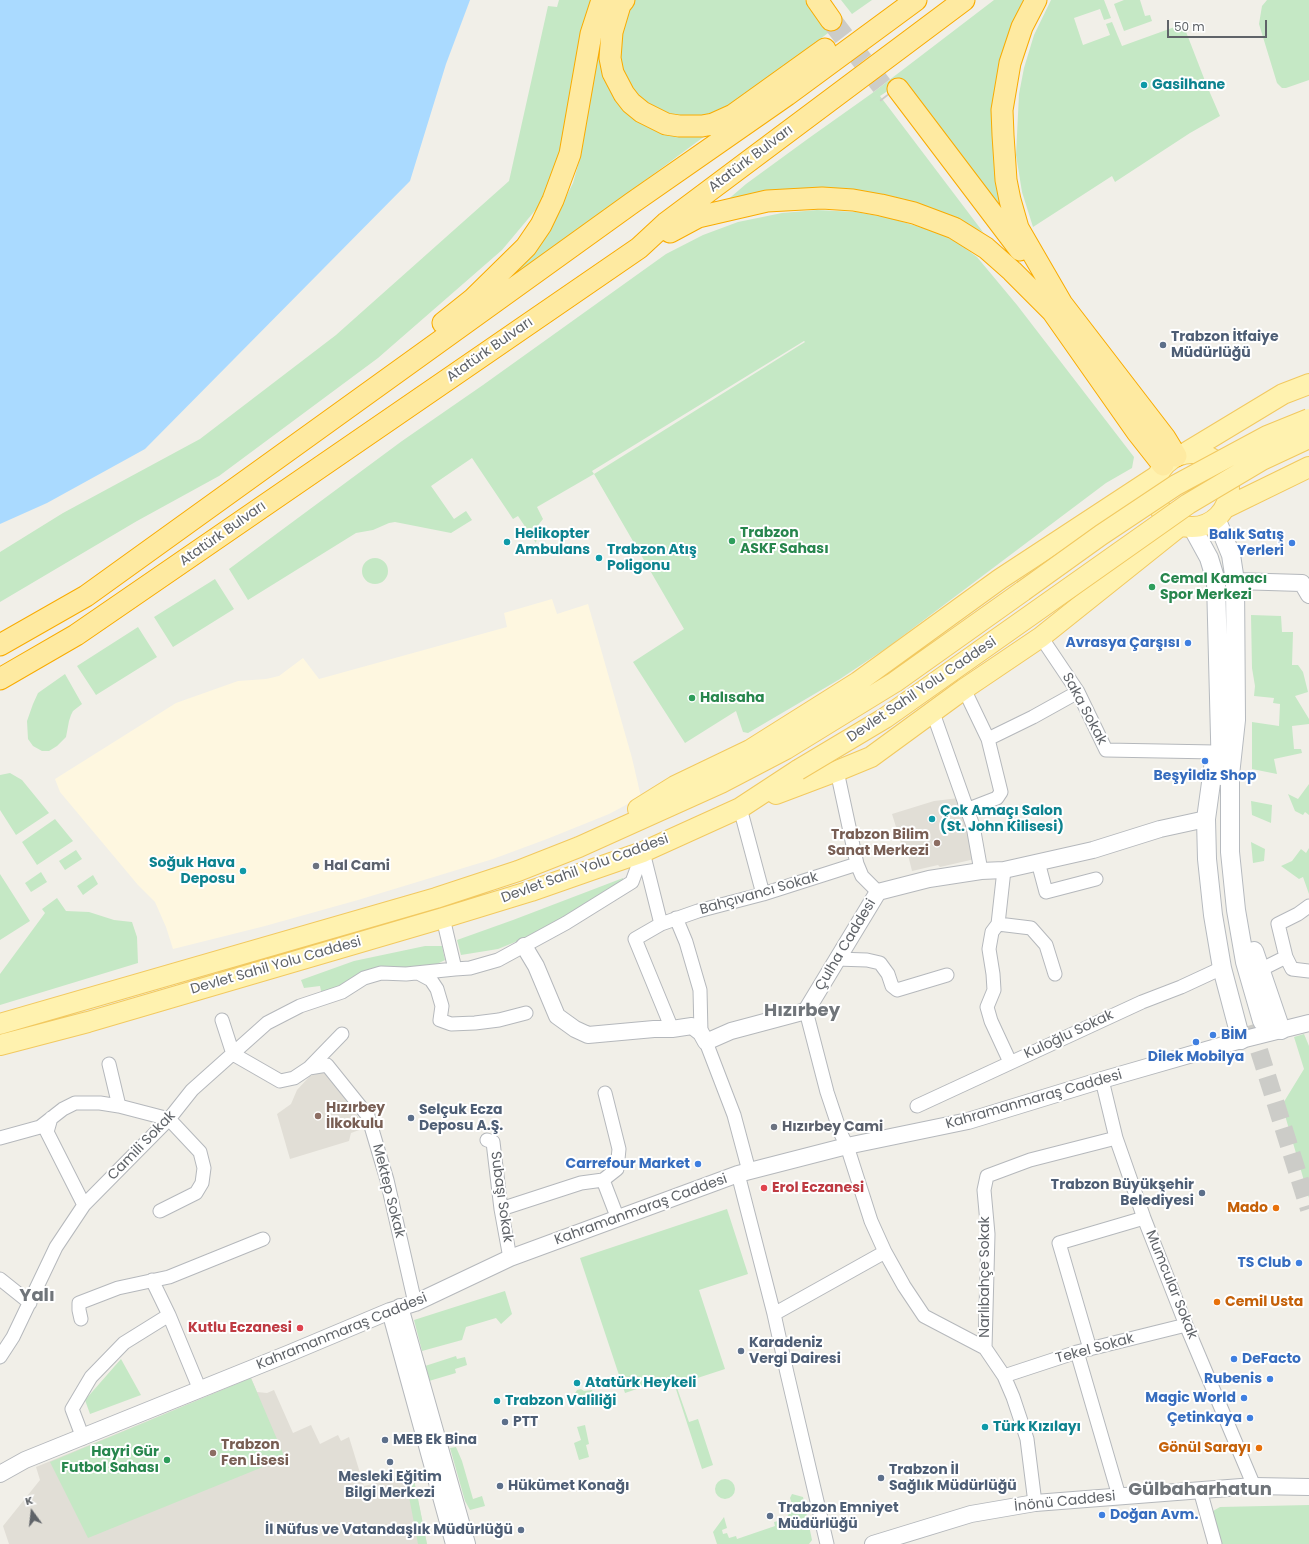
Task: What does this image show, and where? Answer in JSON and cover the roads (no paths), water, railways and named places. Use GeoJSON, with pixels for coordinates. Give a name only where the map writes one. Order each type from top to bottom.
{"type":"FeatureCollection","features":[{"type":"Feature","properties":{"kind":"highway"},"geometry":{"type":"LineString","coordinates":[[270,464],[473,299],[526,247],[541,225],[553,200],[570,154],[591,34],[602,0]]}},
{"type":"Feature","properties":{"kind":"highway"},"geometry":{"type":"LineString","coordinates":[[624,0],[620,6],[612,32],[610,58],[618,83],[624,94],[642,112],[666,124],[679,126],[702,126],[713,124],[733,115],[893,0]]}},
{"type":"Feature","properties":{"kind":"highway"},"geometry":{"type":"LineString","coordinates":[[817,0],[835,11]]}},
{"type":"Feature","properties":{"kind":"highway","name":"Atatürk Bulvarı"},"geometry":{"type":"LineString","coordinates":[[0,645],[86,596],[632,203],[787,95],[916,0]]}},
{"type":"Feature","properties":{"kind":"highway","name":"Atatürk Bulvarı"},"geometry":{"type":"LineString","coordinates":[[0,679],[76,635],[639,248],[666,223],[964,0]]}},
{"type":"Feature","properties":{"kind":"highway"},"geometry":{"type":"LineString","coordinates":[[1036,0],[1022,27],[1010,63],[1002,110],[1004,160],[1010,200],[1018,228],[1057,308],[1129,420],[1171,462]]}},
{"type":"Feature","properties":{"kind":"highway"},"geometry":{"type":"LineString","coordinates":[[893,92],[1020,266],[1057,308]]}},
{"type":"Feature","properties":{"kind":"highway"},"geometry":{"type":"LineString","coordinates":[[639,248],[698,217],[768,201],[822,198],[853,200],[914,213],[954,228],[986,248],[1057,308]]}},
{"type":"Feature","properties":{"kind":"main road"},"geometry":{"type":"LineString","coordinates":[[579,847],[675,786],[750,750],[858,682],[1000,579],[1171,462],[1283,394],[1309,384]]}},
{"type":"Feature","properties":{"kind":"main road","name":"Devlet Sahil Yolu Caddesi"},"geometry":{"type":"LineString","coordinates":[[0,1024],[436,898],[518,871],[579,847],[721,783],[786,749],[895,682],[1101,535],[1176,485],[1267,436],[1309,419]]}},
{"type":"Feature","properties":{"kind":"main road","name":"Devlet Sahil Yolu Caddesi"},"geometry":{"type":"LineString","coordinates":[[0,1045],[88,1022],[531,891],[643,852],[740,808],[798,770],[885,718],[1188,504],[1262,460],[1309,438]]}},
{"type":"Feature","properties":{"kind":"main road"},"geometry":{"type":"LineString","coordinates":[[1256,1023],[1235,963],[1224,911],[1220,863],[1219,810],[1228,719],[1235,581],[1231,555],[1220,513],[1229,497],[1229,485],[1226,474],[1220,464],[1210,457],[1199,453],[1171,462],[1154,488],[1155,500],[1161,511],[1169,520],[1186,527],[1205,525],[1220,513],[1309,467]]}},
{"type":"Feature","properties":{"kind":"main road"},"geometry":{"type":"LineString","coordinates":[[740,808],[837,771],[871,756],[933,713],[964,689],[1041,637],[1186,527]]}},
{"type":"Feature","properties":{"kind":"main road"},"geometry":{"type":"LineString","coordinates":[[1186,527],[1209,558],[1216,581],[1246,908],[1255,955],[1281,1030]]}},
{"type":"Feature","properties":{"kind":"main road"},"geometry":{"type":"LineString","coordinates":[[1228,719],[1215,752],[1206,819],[1207,859],[1213,915],[1222,968],[1241,1040]]}},
{"type":"Feature","properties":{"kind":"street"},"geometry":{"type":"LineString","coordinates":[[1235,581],[1302,583],[1309,595]]}},
{"type":"Feature","properties":{"kind":"street","name":"Saka Sokak"},"geometry":{"type":"LineString","coordinates":[[1041,637],[1078,692],[1106,750],[1215,752]]}},
{"type":"Feature","properties":{"kind":"street"},"geometry":{"type":"LineString","coordinates":[[964,689],[988,739],[1002,792],[997,798],[966,810]]}},
{"type":"Feature","properties":{"kind":"street"},"geometry":{"type":"LineString","coordinates":[[988,739],[1033,717],[1078,692]]}},
{"type":"Feature","properties":{"kind":"street"},"geometry":{"type":"LineString","coordinates":[[933,713],[966,810],[973,826],[982,871]]}},
{"type":"Feature","properties":{"kind":"street"},"geometry":{"type":"LineString","coordinates":[[837,771],[857,864],[862,876],[878,892]]}},
{"type":"Feature","properties":{"kind":"street"},"geometry":{"type":"LineString","coordinates":[[740,808],[763,894]]}},
{"type":"Feature","properties":{"kind":"street","name":"Çulha Caddesi"},"geometry":{"type":"LineString","coordinates":[[806,1011],[836,959],[878,892],[929,879],[982,871],[1004,870],[1093,850],[1160,829],[1206,819]]}},
{"type":"Feature","properties":{"kind":"street"},"geometry":{"type":"LineString","coordinates":[[643,852],[661,924]]}},
{"type":"Feature","properties":{"kind":"street","name":"Camili Sokak"},"geometry":{"type":"LineString","coordinates":[[0,1357],[14,1338],[56,1247],[84,1205],[169,1119],[192,1090],[267,1023],[300,1006],[342,992],[364,978],[381,973],[418,973],[470,968],[498,960],[566,923],[632,882],[643,852]]}},
{"type":"Feature","properties":{"kind":"street"},"geometry":{"type":"LineString","coordinates":[[1038,862],[1046,892],[1096,880]]}},
{"type":"Feature","properties":{"kind":"street","name":"Bahçıvancı Sokak"},"geometry":{"type":"LineString","coordinates":[[672,1029],[635,939],[661,924],[676,918],[763,894],[857,864]]}},
{"type":"Feature","properties":{"kind":"street"},"geometry":{"type":"LineString","coordinates":[[1004,870],[998,924],[992,932],[989,948],[994,974],[994,990],[987,1006],[991,1021],[1010,1062]]}},
{"type":"Feature","properties":{"kind":"street"},"geometry":{"type":"LineString","coordinates":[[1309,906],[1298,914],[1278,924],[1286,956],[1292,969],[1309,972]]}},
{"type":"Feature","properties":{"kind":"street"},"geometry":{"type":"LineString","coordinates":[[443,918],[455,969]]}},
{"type":"Feature","properties":{"kind":"street"},"geometry":{"type":"LineString","coordinates":[[676,918],[686,942],[700,990],[704,1038],[734,1115],[743,1172],[827,1544]]}},
{"type":"Feature","properties":{"kind":"street"},"geometry":{"type":"LineString","coordinates":[[998,924],[1031,928],[1046,945],[1054,974]]}},
{"type":"Feature","properties":{"kind":"street"},"geometry":{"type":"LineString","coordinates":[[524,946],[536,966],[557,1016],[575,1029],[588,1035],[654,1029],[672,1029],[692,1026],[704,1038]]}},
{"type":"Feature","properties":{"kind":"street"},"geometry":{"type":"LineString","coordinates":[[1260,970],[1286,956]]}},
{"type":"Feature","properties":{"kind":"street"},"geometry":{"type":"LineString","coordinates":[[836,959],[867,960],[880,963],[888,974],[892,986],[896,990],[947,975]]}},
{"type":"Feature","properties":{"kind":"street","name":"Kuloğlu Sokak"},"geometry":{"type":"LineString","coordinates":[[917,1106],[1142,1002],[1181,987],[1222,968]]}},
{"type":"Feature","properties":{"kind":"street"},"geometry":{"type":"LineString","coordinates":[[418,973],[431,980],[437,989],[442,1006],[440,1020],[451,1024],[475,1023],[499,1020],[526,1013]]}},
{"type":"Feature","properties":{"kind":"street"},"geometry":{"type":"LineString","coordinates":[[704,1038],[806,1011],[827,1092],[841,1134],[847,1146],[871,1221],[885,1252],[904,1286],[924,1316],[985,1348]]}},
{"type":"Feature","properties":{"kind":"street"},"geometry":{"type":"LineString","coordinates":[[222,1020],[233,1054]]}},
{"type":"Feature","properties":{"kind":"street","name":"Kahramanmaraş Caddesi"},"geometry":{"type":"LineString","coordinates":[[0,1474],[25,1460],[83,1438],[402,1307],[510,1258],[743,1172],[847,1146],[968,1122],[1102,1080],[1241,1040],[1309,1023]]}},
{"type":"Feature","properties":{"kind":"street"},"geometry":{"type":"LineString","coordinates":[[309,1068],[342,1034]]}},
{"type":"Feature","properties":{"kind":"street","name":"Mektep Sokak"},"geometry":{"type":"LineString","coordinates":[[233,1054],[280,1081],[294,1078],[309,1068],[327,1066],[368,1116],[387,1180],[402,1307]]}},
{"type":"Feature","properties":{"kind":"street"},"geometry":{"type":"LineString","coordinates":[[109,1064],[119,1106]]}},
{"type":"Feature","properties":{"kind":"street","name":"Mumcular Sokak"},"geometry":{"type":"LineString","coordinates":[[1102,1080],[1116,1138],[1144,1218],[1186,1325],[1254,1486]]}},
{"type":"Feature","properties":{"kind":"street"},"geometry":{"type":"LineString","coordinates":[[501,1209],[582,1183],[603,1180],[617,1169],[619,1149],[605,1093]]}},
{"type":"Feature","properties":{"kind":"street"},"geometry":{"type":"LineString","coordinates":[[0,1138],[40,1127],[63,1108],[75,1103],[100,1103],[119,1106],[169,1119],[200,1152],[204,1168],[202,1183],[196,1193],[160,1211]]}},
{"type":"Feature","properties":{"kind":"street"},"geometry":{"type":"LineString","coordinates":[[52,1118],[47,1132],[84,1205]]}},
{"type":"Feature","properties":{"kind":"street","name":"Narlıbahçe Sokak"},"geometry":{"type":"LineString","coordinates":[[1035,1503],[1027,1439],[1013,1397],[1004,1376],[985,1348],[988,1234],[984,1190],[987,1176],[1030,1160],[1116,1138]]}},
{"type":"Feature","properties":{"kind":"street","name":"Subaşı Sokak"},"geometry":{"type":"LineString","coordinates":[[487,1140],[493,1142],[501,1209],[510,1258]]}},
{"type":"Feature","properties":{"kind":"street"},"geometry":{"type":"LineString","coordinates":[[603,1180],[618,1219]]}},
{"type":"Feature","properties":{"kind":"street"},"geometry":{"type":"LineString","coordinates":[[1119,1496],[1059,1243],[1144,1218]]}},
{"type":"Feature","properties":{"kind":"street"},"geometry":{"type":"LineString","coordinates":[[81,1319],[78,1310],[79,1303],[118,1288],[169,1277],[263,1239]]}},
{"type":"Feature","properties":{"kind":"street"},"geometry":{"type":"LineString","coordinates":[[774,1314],[885,1252]]}},
{"type":"Feature","properties":{"kind":"street"},"geometry":{"type":"LineString","coordinates":[[0,1279],[30,1303]]}},
{"type":"Feature","properties":{"kind":"street"},"geometry":{"type":"LineString","coordinates":[[152,1280],[169,1315],[200,1390]]}},
{"type":"Feature","properties":{"kind":"street"},"geometry":{"type":"LineString","coordinates":[[402,1307],[454,1544]]}},
{"type":"Feature","properties":{"kind":"street"},"geometry":{"type":"LineString","coordinates":[[402,1307],[467,1544]]}},
{"type":"Feature","properties":{"kind":"street"},"geometry":{"type":"LineString","coordinates":[[83,1438],[72,1409],[91,1376],[124,1343],[169,1315]]}},
{"type":"Feature","properties":{"kind":"street","name":"Tekel Sokak"},"geometry":{"type":"LineString","coordinates":[[1004,1376],[1084,1350],[1186,1325]]}},
{"type":"Feature","properties":{"kind":"street","name":"İnönü Caddesi"},"geometry":{"type":"LineString","coordinates":[[873,1544],[971,1514],[1035,1503],[1254,1486],[1309,1487]]}},
{"type":"Feature","properties":{"kind":"street"},"geometry":{"type":"LineString","coordinates":[[1200,1490],[1215,1544]]}},
{"type":"Feature","properties":{"kind":"water"},"geometry":{"type":"Polygon","coordinates":[[[0,0],[470,0],[446,64],[410,181],[145,449],[47,503],[0,524],[0,0]]]}},
{"type":"Feature","properties":{"kind":"tunnel"},"geometry":{"type":"LineString","coordinates":[[831,20],[889,95]]}},
{"type":"Feature","properties":{"kind":"tunnel"},"geometry":{"type":"LineString","coordinates":[[1251,1025],[1309,1209]]}},
{"type":"Feature","properties":{"kind":"place","name":"Gasilhane"},"geometry":{"type":"Point","coordinates":[1144,85]}},
{"type":"Feature","properties":{"kind":"place","name":"Trabzon İtfaiye Müdürlüğü"},"geometry":{"type":"Point","coordinates":[1163,345]}},
{"type":"Feature","properties":{"kind":"place","name":"Trabzon ASKF Sahası"},"geometry":{"type":"Point","coordinates":[732,541]}},
{"type":"Feature","properties":{"kind":"place","name":"Helikopter Ambulans"},"geometry":{"type":"Point","coordinates":[507,542]}},
{"type":"Feature","properties":{"kind":"place","name":"Balık Satış Yerleri"},"geometry":{"type":"Point","coordinates":[1292,543]}},
{"type":"Feature","properties":{"kind":"place","name":"Trabzon Atış Poligonu"},"geometry":{"type":"Point","coordinates":[599,558]}},
{"type":"Feature","properties":{"kind":"place","name":"Cemal Kamacı Spor Merkezi"},"geometry":{"type":"Point","coordinates":[1152,587]}},
{"type":"Feature","properties":{"kind":"place","name":"Avrasya Çarşısı"},"geometry":{"type":"Point","coordinates":[1188,643]}},
{"type":"Feature","properties":{"kind":"place","name":"Halısaha"},"geometry":{"type":"Point","coordinates":[692,698]}},
{"type":"Feature","properties":{"kind":"place","name":"Beşyildiz Shop"},"geometry":{"type":"Point","coordinates":[1205,761]}},
{"type":"Feature","properties":{"kind":"place","name":"Çok Amaçı Salon (St. John Kilisesi)"},"geometry":{"type":"Point","coordinates":[932,819]}},
{"type":"Feature","properties":{"kind":"place","name":"Trabzon Bilim Sanat Merkezi"},"geometry":{"type":"Point","coordinates":[937,843]}},
{"type":"Feature","properties":{"kind":"place","name":"Hal Cami"},"geometry":{"type":"Point","coordinates":[316,866]}},
{"type":"Feature","properties":{"kind":"place","name":"Soğuk Hava Deposu"},"geometry":{"type":"Point","coordinates":[243,871]}},
{"type":"Feature","properties":{"kind":"place","name":"BİM"},"geometry":{"type":"Point","coordinates":[1213,1035]}},
{"type":"Feature","properties":{"kind":"place","name":"Dilek Mobilya"},"geometry":{"type":"Point","coordinates":[1196,1042]}},
{"type":"Feature","properties":{"kind":"place","name":"Hızırbey İlkokulu"},"geometry":{"type":"Point","coordinates":[318,1116]}},
{"type":"Feature","properties":{"kind":"place","name":"Selçuk Ecza Deposu A.Ş."},"geometry":{"type":"Point","coordinates":[411,1118]}},
{"type":"Feature","properties":{"kind":"place","name":"Hızırbey Cami"},"geometry":{"type":"Point","coordinates":[774,1127]}},
{"type":"Feature","properties":{"kind":"place","name":"Carrefour Market"},"geometry":{"type":"Point","coordinates":[698,1164]}},
{"type":"Feature","properties":{"kind":"place","name":"Erol Eczanesi"},"geometry":{"type":"Point","coordinates":[764,1188]}},
{"type":"Feature","properties":{"kind":"place","name":"Trabzon Büyükşehir Belediyesi"},"geometry":{"type":"Point","coordinates":[1202,1193]}},
{"type":"Feature","properties":{"kind":"place","name":"Mado"},"geometry":{"type":"Point","coordinates":[1276,1208]}},
{"type":"Feature","properties":{"kind":"place","name":"TS Club"},"geometry":{"type":"Point","coordinates":[1299,1263]}},
{"type":"Feature","properties":{"kind":"place","name":"Cemil Usta"},"geometry":{"type":"Point","coordinates":[1217,1302]}},
{"type":"Feature","properties":{"kind":"place","name":"Kutlu Eczanesi"},"geometry":{"type":"Point","coordinates":[300,1328]}},
{"type":"Feature","properties":{"kind":"place","name":"Karadeniz Vergi Dairesi"},"geometry":{"type":"Point","coordinates":[741,1351]}},
{"type":"Feature","properties":{"kind":"place","name":"DeFacto"},"geometry":{"type":"Point","coordinates":[1234,1359]}},
{"type":"Feature","properties":{"kind":"place","name":"Rubenis"},"geometry":{"type":"Point","coordinates":[1270,1379]}},
{"type":"Feature","properties":{"kind":"place","name":"Atatürk Heykeli"},"geometry":{"type":"Point","coordinates":[577,1383]}},
{"type":"Feature","properties":{"kind":"place","name":"Magic World"},"geometry":{"type":"Point","coordinates":[1244,1398]}},
{"type":"Feature","properties":{"kind":"place","name":"Trabzon Valiliği"},"geometry":{"type":"Point","coordinates":[497,1401]}},
{"type":"Feature","properties":{"kind":"place","name":"Çetinkaya"},"geometry":{"type":"Point","coordinates":[1250,1418]}},
{"type":"Feature","properties":{"kind":"place","name":"PTT"},"geometry":{"type":"Point","coordinates":[505,1422]}},
{"type":"Feature","properties":{"kind":"place","name":"Türk Kızılayı"},"geometry":{"type":"Point","coordinates":[985,1427]}},
{"type":"Feature","properties":{"kind":"place","name":"MEB Ek Bina"},"geometry":{"type":"Point","coordinates":[385,1440]}},
{"type":"Feature","properties":{"kind":"place","name":"Gönül Sarayı"},"geometry":{"type":"Point","coordinates":[1259,1448]}},
{"type":"Feature","properties":{"kind":"place","name":"Trabzon Fen Lisesi"},"geometry":{"type":"Point","coordinates":[213,1453]}},
{"type":"Feature","properties":{"kind":"place","name":"Hayri Gür Futbol Sahası"},"geometry":{"type":"Point","coordinates":[167,1460]}},
{"type":"Feature","properties":{"kind":"place","name":"Mesleki Eğitim Bilgi Merkezi"},"geometry":{"type":"Point","coordinates":[390,1462]}},
{"type":"Feature","properties":{"kind":"place","name":"Trabzon İl Sağlık Müdürlüğü"},"geometry":{"type":"Point","coordinates":[881,1478]}},
{"type":"Feature","properties":{"kind":"place","name":"Hükümet Konağı"},"geometry":{"type":"Point","coordinates":[500,1486]}},
{"type":"Feature","properties":{"kind":"place","name":"Doğan Avm."},"geometry":{"type":"Point","coordinates":[1102,1515]}},
{"type":"Feature","properties":{"kind":"place","name":"Trabzon Emniyet Müdürlüğü"},"geometry":{"type":"Point","coordinates":[770,1516]}},
{"type":"Feature","properties":{"kind":"place","name":"İl Nüfus ve Vatandaşlık Müdürlüğü"},"geometry":{"type":"Point","coordinates":[521,1530]}},
{"type":"Feature","properties":{"kind":"district","name":"Hızırbey"},"geometry":{"type":"Point","coordinates":[802,1011]}},
{"type":"Feature","properties":{"kind":"district","name":"Yalı"},"geometry":{"type":"Point","coordinates":[37,1296]}},
{"type":"Feature","properties":{"kind":"district","name":"Gülbaharhatun"},"geometry":{"type":"Point","coordinates":[1200,1490]}}]}
